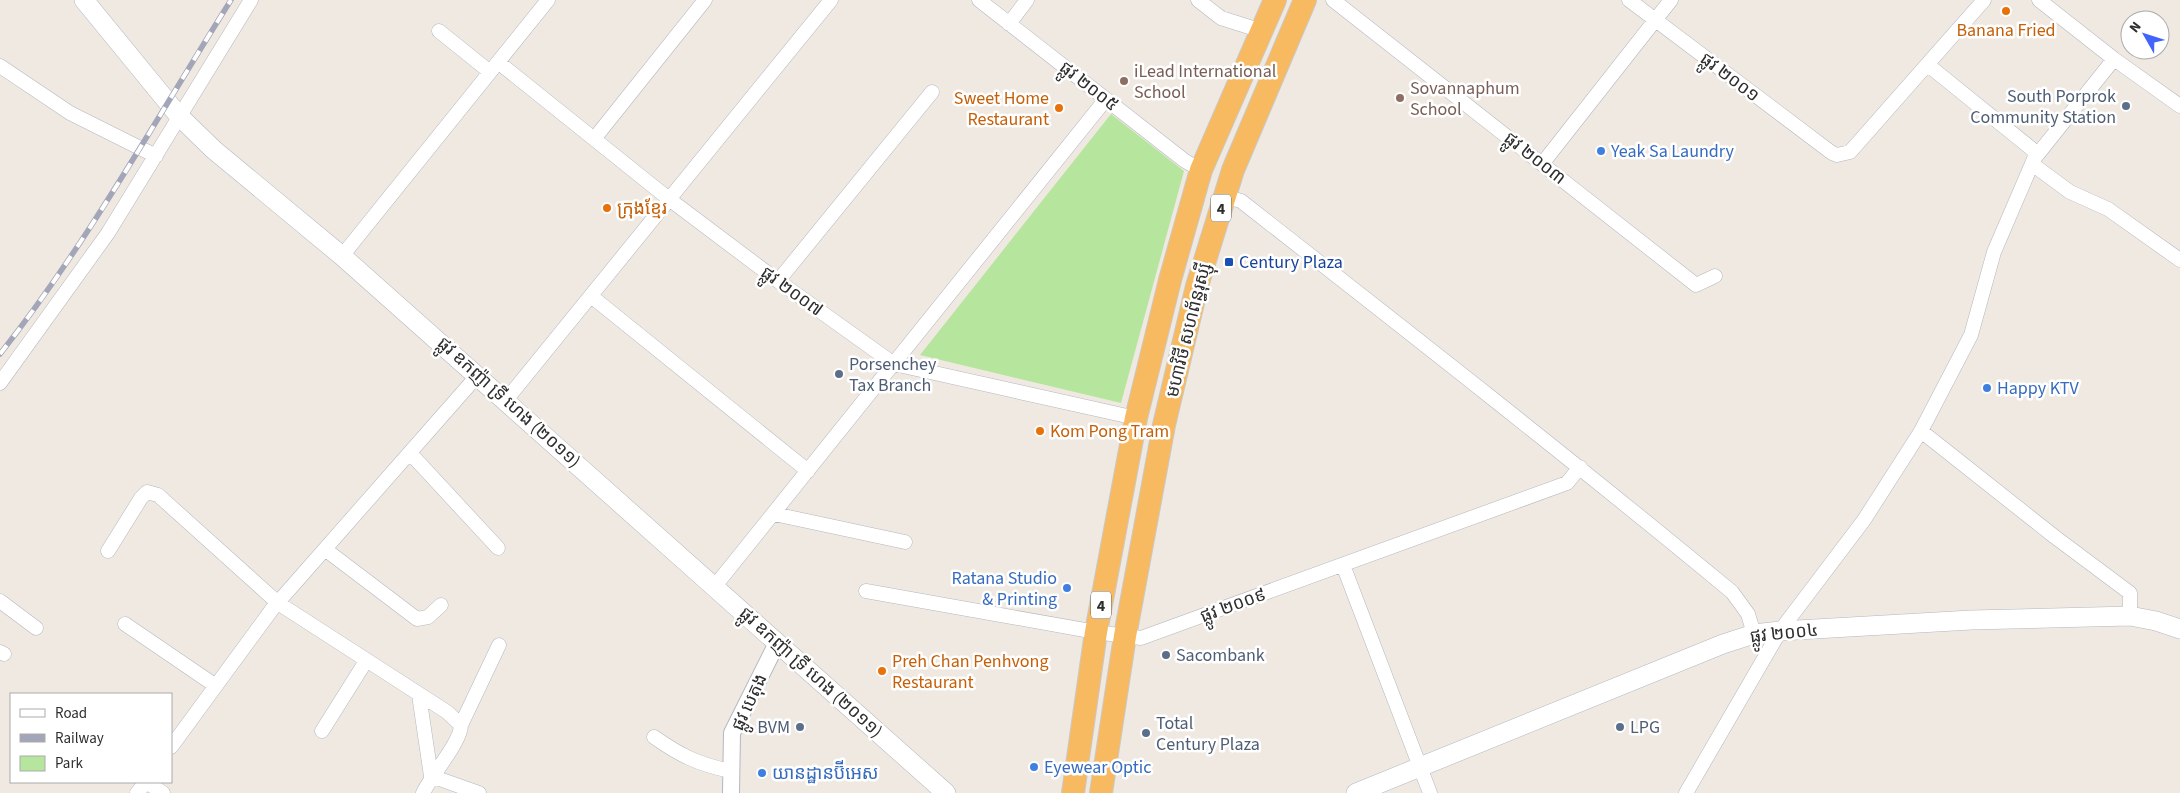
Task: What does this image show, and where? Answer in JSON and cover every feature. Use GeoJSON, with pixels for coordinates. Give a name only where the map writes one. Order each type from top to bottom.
{"type":"FeatureCollection","features":[{"type":"Feature","properties":{"kind":"highway","name":"មហាវិថី សហព័ន្ធរុស្ស៊ី"},"geometry":{"type":"LineString","coordinates":[[1073,793],[1096,632],[1136,418],[1170,280],[1201,170],[1275,0]]}},
{"type":"Feature","properties":{"kind":"highway","name":"មហាវិថី សហព័ន្ធរុស្ស៊ី"},"geometry":{"type":"LineString","coordinates":[[1101,793],[1124,636],[1168,407],[1198,286],[1233,170],[1305,0]]}},
{"type":"Feature","properties":{"kind":"main road","name":"ផ្លូវ ឧកញ៉ា ទ្រី ហេង (២០១១)"},"geometry":{"type":"LineString","coordinates":[[84,0],[180,116],[214,150],[342,256],[478,375],[946,793]]}},
{"type":"Feature","properties":{"kind":"main road","name":"ផ្លូវ ២០០៤"},"geometry":{"type":"LineString","coordinates":[[1356,793],[1723,644],[1754,634],[1971,620],[2130,616],[2156,621],[2180,630]]}},
{"type":"Feature","properties":{"kind":"street"},"geometry":{"type":"LineString","coordinates":[[0,383],[108,233],[251,0]]}},
{"type":"Feature","properties":{"kind":"street"},"geometry":{"type":"LineString","coordinates":[[342,256],[548,0]]}},
{"type":"Feature","properties":{"kind":"street"},"geometry":{"type":"LineString","coordinates":[[594,139],[706,0]]}},
{"type":"Feature","properties":{"kind":"street"},"geometry":{"type":"LineString","coordinates":[[506,400],[831,0]]}},
{"type":"Feature","properties":{"kind":"street","name":"ផ្លូវ ២០០៥"},"geometry":{"type":"LineString","coordinates":[[979,0],[1201,170]]}},
{"type":"Feature","properties":{"kind":"street"},"geometry":{"type":"LineString","coordinates":[[1009,24],[1027,0]]}},
{"type":"Feature","properties":{"kind":"street"},"geometry":{"type":"LineString","coordinates":[[1198,0],[1221,18],[1262,31]]}},
{"type":"Feature","properties":{"kind":"street","name":"ផ្លូវ ២០០៣"},"geometry":{"type":"LineString","coordinates":[[1333,0],[1696,285],[1715,276]]}},
{"type":"Feature","properties":{"kind":"street","name":"ផ្លូវ ២០០១"},"geometry":{"type":"LineString","coordinates":[[1628,0],[1832,153],[1843,154],[1850,152],[1928,65]]}},
{"type":"Feature","properties":{"kind":"street"},"geometry":{"type":"LineString","coordinates":[[1542,164],[1671,0]]}},
{"type":"Feature","properties":{"kind":"street"},"geometry":{"type":"LineString","coordinates":[[1984,0],[1928,65],[2070,192],[2108,209],[2180,260]]}},
{"type":"Feature","properties":{"kind":"street"},"geometry":{"type":"LineString","coordinates":[[2039,0],[2114,59],[2180,106]]}},
{"type":"Feature","properties":{"kind":"street","name":"ផ្លូវ ២០០៧"},"geometry":{"type":"LineString","coordinates":[[439,31],[494,67],[594,139],[778,282],[894,364],[1136,418]]}},
{"type":"Feature","properties":{"kind":"street"},"geometry":{"type":"LineString","coordinates":[[1686,793],[1780,631],[1864,520],[1921,430],[1971,334],[1994,252],[2035,159],[2114,59]]}},
{"type":"Feature","properties":{"kind":"street"},"geometry":{"type":"LineString","coordinates":[[0,66],[70,113],[156,156]]}},
{"type":"Feature","properties":{"kind":"street"},"geometry":{"type":"LineString","coordinates":[[778,282],[932,92]]}},
{"type":"Feature","properties":{"kind":"street"},"geometry":{"type":"LineString","coordinates":[[715,586],[1106,99]]}},
{"type":"Feature","properties":{"kind":"street"},"geometry":{"type":"LineString","coordinates":[[1224,196],[1241,201],[1580,467],[1732,592],[1748,614],[1754,634]]}},
{"type":"Feature","properties":{"kind":"street"},"geometry":{"type":"LineString","coordinates":[[591,296],[808,471]]}},
{"type":"Feature","properties":{"kind":"street"},"geometry":{"type":"LineString","coordinates":[[172,746],[278,603],[478,375]]}},
{"type":"Feature","properties":{"kind":"street"},"geometry":{"type":"LineString","coordinates":[[1921,430],[2130,593],[2130,616]]}},
{"type":"Feature","properties":{"kind":"street"},"geometry":{"type":"LineString","coordinates":[[410,453],[498,548]]}},
{"type":"Feature","properties":{"kind":"street","name":"ផ្លូវ ២០០៩"},"geometry":{"type":"LineString","coordinates":[[866,591],[1096,632],[1142,638],[1567,483],[1580,467]]}},
{"type":"Feature","properties":{"kind":"street"},"geometry":{"type":"LineString","coordinates":[[108,551],[141,498],[147,492],[158,495],[278,603],[447,712],[461,725]]}},
{"type":"Feature","properties":{"kind":"street"},"geometry":{"type":"LineString","coordinates":[[774,514],[905,542]]}},
{"type":"Feature","properties":{"kind":"street"},"geometry":{"type":"LineString","coordinates":[[326,550],[417,619],[428,617],[441,605]]}},
{"type":"Feature","properties":{"kind":"street"},"geometry":{"type":"LineString","coordinates":[[1343,565],[1430,793]]}},
{"type":"Feature","properties":{"kind":"street"},"geometry":{"type":"LineString","coordinates":[[0,601],[36,628]]}},
{"type":"Feature","properties":{"kind":"street"},"geometry":{"type":"LineString","coordinates":[[126,624],[216,686]]}},
{"type":"Feature","properties":{"kind":"street","name":"ផ្លូវ បេតុង"},"geometry":{"type":"LineString","coordinates":[[732,793],[730,770],[731,742],[734,728],[777,643]]}},
{"type":"Feature","properties":{"kind":"street"},"geometry":{"type":"LineString","coordinates":[[423,793],[431,776],[461,734],[461,725],[499,645]]}},
{"type":"Feature","properties":{"kind":"street"},"geometry":{"type":"LineString","coordinates":[[322,731],[366,661]]}},
{"type":"Feature","properties":{"kind":"street"},"geometry":{"type":"LineString","coordinates":[[419,694],[431,776]]}},
{"type":"Feature","properties":{"kind":"street"},"geometry":{"type":"LineString","coordinates":[[654,737],[681,756],[695,762],[730,770]]}},
{"type":"Feature","properties":{"kind":"street"},"geometry":{"type":"LineString","coordinates":[[431,776],[479,793]]}},
{"type":"Feature","properties":{"kind":"street"},"geometry":{"type":"LineString","coordinates":[[147,783],[162,793]]}},
{"type":"Feature","properties":{"kind":"green space"},"geometry":{"type":"Polygon","coordinates":[[[1111,114],[1184,171],[1121,403],[920,355],[1111,114]]]}},
{"type":"Feature","properties":{"kind":"railway"},"geometry":{"type":"LineString","coordinates":[[0,354],[32,312],[92,225],[231,0]]}},
{"type":"Feature","properties":{"kind":"place","name":"Banana Fried"},"geometry":{"type":"Point","coordinates":[2006,11]}},
{"type":"Feature","properties":{"kind":"place","name":"iLead International School"},"geometry":{"type":"Point","coordinates":[1124,81]}},
{"type":"Feature","properties":{"kind":"place","name":"Sovannaphum School"},"geometry":{"type":"Point","coordinates":[1400,98]}},
{"type":"Feature","properties":{"kind":"place","name":"South Porprok Community Station"},"geometry":{"type":"Point","coordinates":[2126,106]}},
{"type":"Feature","properties":{"kind":"place","name":"Sweet Home Restaurant"},"geometry":{"type":"Point","coordinates":[1059,108]}},
{"type":"Feature","properties":{"kind":"place","name":"Yeak Sa Laundry"},"geometry":{"type":"Point","coordinates":[1601,151]}},
{"type":"Feature","properties":{"kind":"place","name":"ក្រុងខ្មែរ"},"geometry":{"type":"Point","coordinates":[607,208]}},
{"type":"Feature","properties":{"kind":"place","name":"Century Plaza"},"geometry":{"type":"Point","coordinates":[1229,262]}},
{"type":"Feature","properties":{"kind":"place","name":"Porsenchey Tax Branch"},"geometry":{"type":"Point","coordinates":[839,374]}},
{"type":"Feature","properties":{"kind":"place","name":"Happy KTV"},"geometry":{"type":"Point","coordinates":[1987,388]}},
{"type":"Feature","properties":{"kind":"place","name":"Kom Pong Tram"},"geometry":{"type":"Point","coordinates":[1040,431]}},
{"type":"Feature","properties":{"kind":"place","name":"Ratana Studio & Printing"},"geometry":{"type":"Point","coordinates":[1067,588]}},
{"type":"Feature","properties":{"kind":"place","name":"Sacombank"},"geometry":{"type":"Point","coordinates":[1166,655]}},
{"type":"Feature","properties":{"kind":"place","name":"Preh Chan Penhvong Restaurant"},"geometry":{"type":"Point","coordinates":[882,671]}},
{"type":"Feature","properties":{"kind":"place","name":"BVM"},"geometry":{"type":"Point","coordinates":[800,727]}},
{"type":"Feature","properties":{"kind":"place","name":"LPG"},"geometry":{"type":"Point","coordinates":[1620,727]}},
{"type":"Feature","properties":{"kind":"place","name":"Total Century Plaza"},"geometry":{"type":"Point","coordinates":[1146,733]}},
{"type":"Feature","properties":{"kind":"place","name":"Eyewear Optic"},"geometry":{"type":"Point","coordinates":[1034,767]}},
{"type":"Feature","properties":{"kind":"place","name":"យានដ្ឋានប៊ីអេស"},"geometry":{"type":"Point","coordinates":[762,773]}}]}
